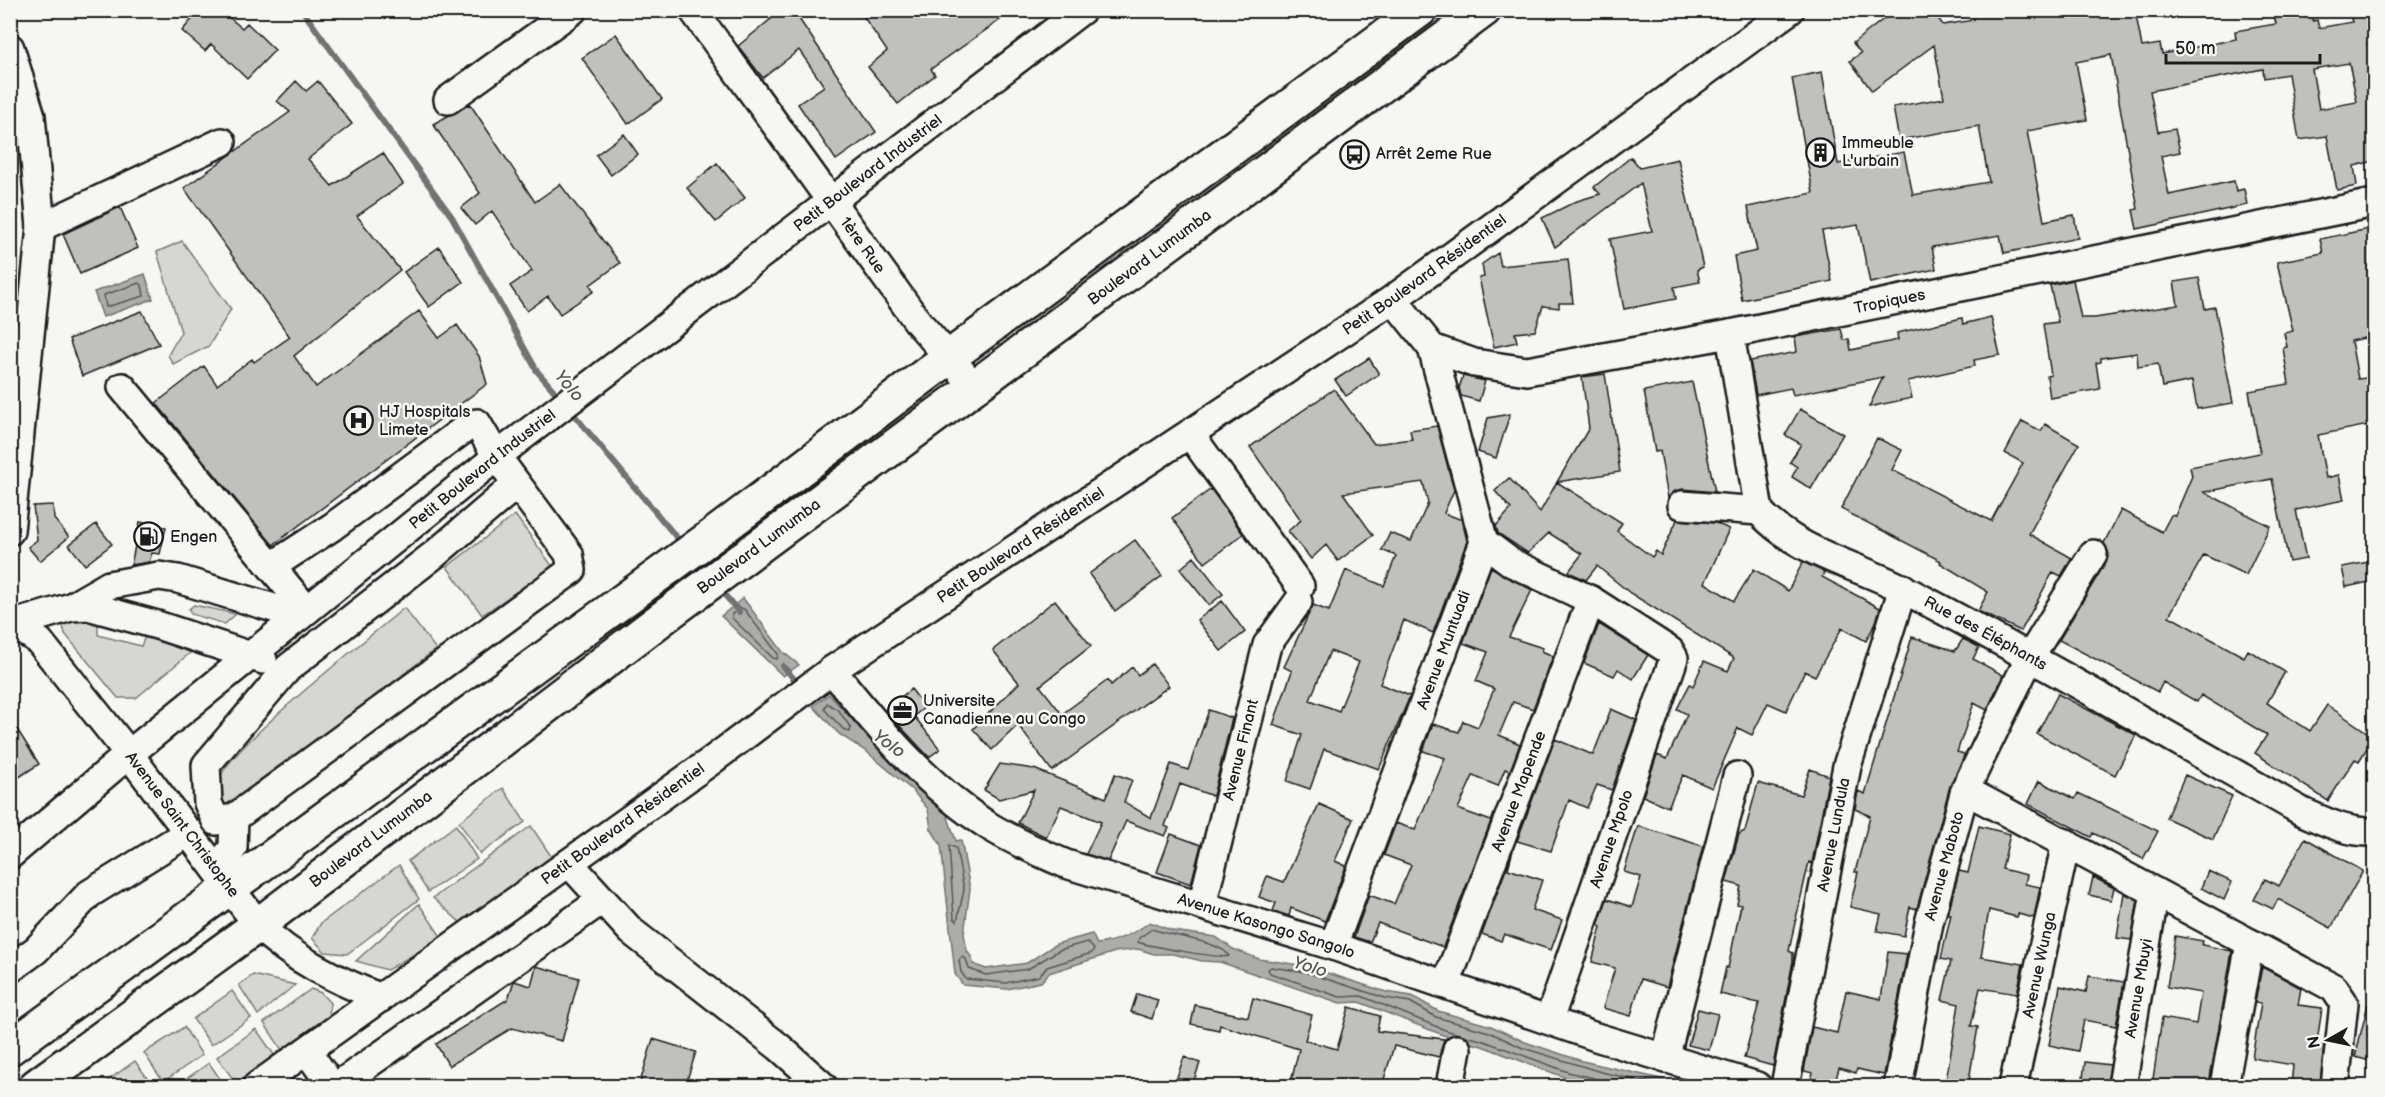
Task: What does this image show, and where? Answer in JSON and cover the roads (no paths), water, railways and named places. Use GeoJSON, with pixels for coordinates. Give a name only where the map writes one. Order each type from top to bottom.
{"type":"FeatureCollection","features":[{"type":"Feature","properties":{"kind":"highway"},"geometry":{"type":"LineString","coordinates":[[10,1048],[223,878],[649,582],[1420,10]]}},
{"type":"Feature","properties":{"kind":"highway","name":"Boulevard Lumumba"},"geometry":{"type":"LineString","coordinates":[[36,1086],[258,925],[673,610],[1484,10]]}},
{"type":"Feature","properties":{"kind":"street"},"geometry":{"type":"LineString","coordinates":[[448,100],[573,10]]}},
{"type":"Feature","properties":{"kind":"street","name":"1ère Rue"},"geometry":{"type":"LineString","coordinates":[[693,10],[834,202],[918,322],[974,387]]}},
{"type":"Feature","properties":{"kind":"street","name":"Petit Boulevard Industriel"},"geometry":{"type":"LineString","coordinates":[[10,855],[129,754],[504,452],[834,202],[1082,10]]}},
{"type":"Feature","properties":{"kind":"street","name":"Petit Boulevard Résidentiel"},"geometry":{"type":"LineString","coordinates":[[257,1086],[568,863],[827,673],[1393,299],[1790,10]]}},
{"type":"Feature","properties":{"kind":"street"},"geometry":{"type":"LineString","coordinates":[[10,531],[41,227],[31,116],[13,62]]}},
{"type":"Feature","properties":{"kind":"street"},"geometry":{"type":"LineString","coordinates":[[41,227],[222,142]]}},
{"type":"Feature","properties":{"kind":"street","name":"Tropiques"},"geometry":{"type":"LineString","coordinates":[[1432,348],[1474,363],[1527,371],[1730,334],[2374,203]]}},
{"type":"Feature","properties":{"kind":"street"},"geometry":{"type":"LineString","coordinates":[[1393,299],[1432,348],[1484,542],[1512,563],[1591,600]]}},
{"type":"Feature","properties":{"kind":"street"},"geometry":{"type":"LineString","coordinates":[[1682,505],[1759,511],[1730,334]]}},
{"type":"Feature","properties":{"kind":"street"},"geometry":{"type":"LineString","coordinates":[[122,387],[272,566],[304,613]]}},
{"type":"Feature","properties":{"kind":"street"},"geometry":{"type":"LineString","coordinates":[[272,566],[332,526],[470,425],[477,423],[504,452],[517,484],[569,554],[572,570],[234,818],[216,821],[208,803],[206,765],[288,668],[435,554],[517,484]]}},
{"type":"Feature","properties":{"kind":"street","name":"Avenue Finant"},"geometry":{"type":"LineString","coordinates":[[1190,434],[1299,594],[1267,645],[1202,905]]}},
{"type":"Feature","properties":{"kind":"street","name":"Rue des Éléphants"},"geometry":{"type":"LineString","coordinates":[[1759,511],[1774,528],[1806,547],[1903,588],[2301,811],[2340,828],[2374,832]]}},
{"type":"Feature","properties":{"kind":"street","name":"Avenue Muntuadi"},"geometry":{"type":"LineString","coordinates":[[1334,946],[1484,542]]}},
{"type":"Feature","properties":{"kind":"street","name":"Avenue Maboto"},"geometry":{"type":"LineString","coordinates":[[1898,1086],[1929,923],[1965,790],[2030,659],[2093,554]]}},
{"type":"Feature","properties":{"kind":"street"},"geometry":{"type":"LineString","coordinates":[[71,607],[109,585],[159,576],[304,613]]}},
{"type":"Feature","properties":{"kind":"street","name":"Avenue Lundula"},"geometry":{"type":"LineString","coordinates":[[1785,1086],[1847,766],[1903,588]]}},
{"type":"Feature","properties":{"kind":"street","name":"Avenue Mpolo"},"geometry":{"type":"LineString","coordinates":[[1549,1020],[1674,658],[1670,651],[1591,600]]}},
{"type":"Feature","properties":{"kind":"street","name":"Avenue Mapende"},"geometry":{"type":"LineString","coordinates":[[1446,984],[1591,600]]}},
{"type":"Feature","properties":{"kind":"street"},"geometry":{"type":"LineString","coordinates":[[14,622],[71,607],[88,606],[288,668]]}},
{"type":"Feature","properties":{"kind":"street","name":"Avenue Saint Christophe"},"geometry":{"type":"LineString","coordinates":[[14,622],[39,641],[129,754],[258,925],[272,939],[301,959],[346,984],[381,998]]}},
{"type":"Feature","properties":{"kind":"street","name":"Avenue Kasongo Sangolo"},"geometry":{"type":"LineString","coordinates":[[827,673],[930,779],[990,827],[1025,847],[1066,864],[1334,946],[1665,1059],[1757,1086]]}},
{"type":"Feature","properties":{"kind":"street"},"geometry":{"type":"LineString","coordinates":[[1665,1059],[1737,776]]}},
{"type":"Feature","properties":{"kind":"street"},"geometry":{"type":"LineString","coordinates":[[1965,790],[2334,988],[2341,995],[2344,1011],[2335,1086]]}},
{"type":"Feature","properties":{"kind":"street"},"geometry":{"type":"LineString","coordinates":[[223,878],[233,848],[234,818]]}},
{"type":"Feature","properties":{"kind":"street"},"geometry":{"type":"LineString","coordinates":[[10,969],[36,950],[89,894],[189,832]]}},
{"type":"Feature","properties":{"kind":"street","name":"Avenue Wunga"},"geometry":{"type":"LineString","coordinates":[[2013,1086],[2066,843]]}},
{"type":"Feature","properties":{"kind":"street"},"geometry":{"type":"LineString","coordinates":[[568,863],[631,931],[779,1047],[823,1086]]}},
{"type":"Feature","properties":{"kind":"street","name":"Avenue Mbuyi"},"geometry":{"type":"LineString","coordinates":[[2122,1086],[2155,892]]}},
{"type":"Feature","properties":{"kind":"street"},"geometry":{"type":"LineString","coordinates":[[337,1086],[602,900]]}},
{"type":"Feature","properties":{"kind":"street"},"geometry":{"type":"LineString","coordinates":[[2224,1086],[2250,943]]}},
{"type":"Feature","properties":{"kind":"street"},"geometry":{"type":"LineString","coordinates":[[1450,1086],[1457,1049]]}},
{"type":"Feature","properties":{"kind":"street"},"geometry":{"type":"LineString","coordinates":[[307,1051],[332,1086]]}},
{"type":"Feature","properties":{"kind":"water"},"geometry":{"type":"Polygon","coordinates":[[[145,274],[153,299],[103,317],[94,292],[145,274]]]}},
{"type":"Feature","properties":{"kind":"water"},"geometry":{"type":"Polygon","coordinates":[[[743,598],[783,652],[799,665],[783,676],[721,616],[743,598]]]}},
{"type":"Feature","properties":{"kind":"water"},"geometry":{"type":"Polygon","coordinates":[[[829,694],[855,723],[868,731],[943,803],[956,841],[961,840],[970,889],[964,934],[967,951],[973,964],[986,969],[1027,963],[1056,944],[1092,934],[1097,944],[1105,943],[1138,930],[1150,922],[1173,931],[1216,937],[1233,949],[1259,959],[1306,966],[1386,992],[1412,996],[1438,1011],[1491,1026],[1525,1042],[1582,1061],[1692,1086],[1603,1086],[1569,1079],[1482,1046],[1443,1035],[1359,1002],[1340,1003],[1220,962],[1202,961],[1173,954],[1154,954],[1138,949],[1115,952],[1049,973],[1041,982],[1007,989],[963,985],[955,974],[941,845],[931,829],[928,809],[912,790],[867,752],[839,734],[813,706],[829,694]]]}},
{"type":"Feature","properties":{"kind":"waterway","name":"Yolo"},"geometry":{"type":"LineString","coordinates":[[302,10],[452,217],[537,371],[562,400]]}},
{"type":"Feature","properties":{"kind":"waterway","name":"Yolo"},"geometry":{"type":"LineString","coordinates":[[570,410],[683,545]]}},
{"type":"Feature","properties":{"kind":"waterway","name":"Yolo"},"geometry":{"type":"LineString","coordinates":[[718,587],[739,612]]}},
{"type":"Feature","properties":{"kind":"waterway","name":"Yolo"},"geometry":{"type":"LineString","coordinates":[[783,666],[800,686]]}},
{"type":"Feature","properties":{"kind":"place","name":"Immeuble L'urbain"},"geometry":{"type":"Point","coordinates":[1821,152]}},
{"type":"Feature","properties":{"kind":"place","name":"Arrêt 2eme Rue"},"geometry":{"type":"Point","coordinates":[1355,154]}},
{"type":"Feature","properties":{"kind":"place","name":"HJ Hospitals Limete"},"geometry":{"type":"Point","coordinates":[358,421]}},
{"type":"Feature","properties":{"kind":"place","name":"Engen"},"geometry":{"type":"Point","coordinates":[149,537]}},
{"type":"Feature","properties":{"kind":"place","name":"Universite Canadienne au Congo"},"geometry":{"type":"Point","coordinates":[902,710]}}]}
